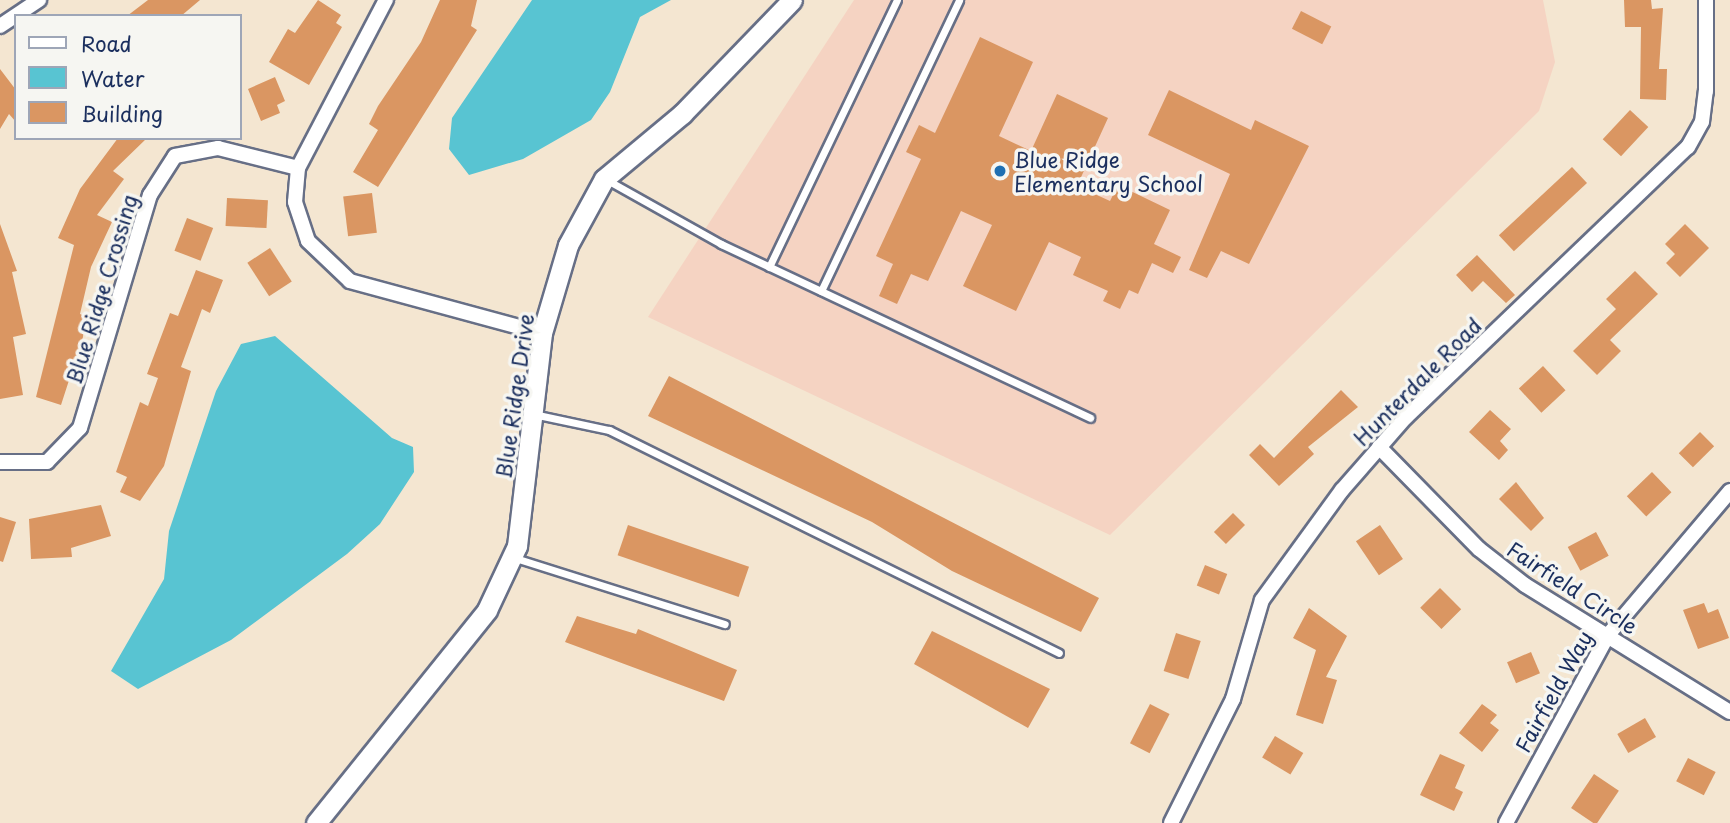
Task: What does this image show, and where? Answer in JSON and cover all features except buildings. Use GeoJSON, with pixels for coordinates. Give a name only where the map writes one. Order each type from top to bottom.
{"type":"FeatureCollection","features":[{"type":"Feature","properties":{"kind":"street"},"geometry":{"type":"LineString","coordinates":[[18,14],[39,0]]}},
{"type":"Feature","properties":{"kind":"street"},"geometry":{"type":"LineString","coordinates":[[386,0],[298,168],[295,202],[308,241],[350,281],[542,333]]}},
{"type":"Feature","properties":{"kind":"street","name":"Blue Ridge Drive"},"geometry":{"type":"LineString","coordinates":[[316,823],[487,610],[512,557],[542,333],[568,245],[604,179],[682,114],[792,0]]}},
{"type":"Feature","properties":{"kind":"street","name":"Hunterdale Road"},"geometry":{"type":"LineString","coordinates":[[1171,823],[1233,699],[1262,600],[1379,447],[1688,147],[1702,122],[1706,91],[1706,0]]}},
{"type":"Feature","properties":{"kind":"street","name":"Blue Ridge Crossing"},"geometry":{"type":"LineString","coordinates":[[0,462],[47,462],[80,428],[149,195],[175,156],[218,148],[298,168]]}},
{"type":"Feature","properties":{"kind":"street","name":"Fairfield Circle"},"geometry":{"type":"LineString","coordinates":[[1379,447],[1479,550],[1730,712]]}},
{"type":"Feature","properties":{"kind":"street","name":"Fairfield Way"},"geometry":{"type":"LineString","coordinates":[[1506,823],[1608,635],[1730,491]]}},
{"type":"Feature","properties":{"kind":"lane"},"geometry":{"type":"LineString","coordinates":[[769,267],[897,0]]}},
{"type":"Feature","properties":{"kind":"lane"},"geometry":{"type":"LineString","coordinates":[[821,291],[959,0]]}},
{"type":"Feature","properties":{"kind":"lane"},"geometry":{"type":"LineString","coordinates":[[604,179],[769,267],[1090,418]]}},
{"type":"Feature","properties":{"kind":"lane"},"geometry":{"type":"LineString","coordinates":[[533,414],[609,430],[1059,653]]}},
{"type":"Feature","properties":{"kind":"lane"},"geometry":{"type":"LineString","coordinates":[[512,557],[725,624]]}},
{"type":"Feature","properties":{"kind":"shaded area"},"geometry":{"type":"Polygon","coordinates":[[[854,0],[1543,0],[1555,62],[1539,111],[1110,535],[648,317],[854,0]]]}},
{"type":"Feature","properties":{"kind":"water"},"geometry":{"type":"Polygon","coordinates":[[[532,0],[671,0],[640,17],[610,92],[591,120],[523,159],[469,175],[449,149],[452,118],[532,0]]]}},
{"type":"Feature","properties":{"kind":"water"},"geometry":{"type":"Polygon","coordinates":[[[275,336],[392,438],[413,447],[414,472],[380,524],[347,554],[231,640],[138,689],[111,671],[164,579],[169,531],[216,391],[241,344],[275,336]]]}},
{"type":"Feature","properties":{"kind":"place","name":"Blue Ridge Elementary School"},"geometry":{"type":"Point","coordinates":[1000,171]}}]}
